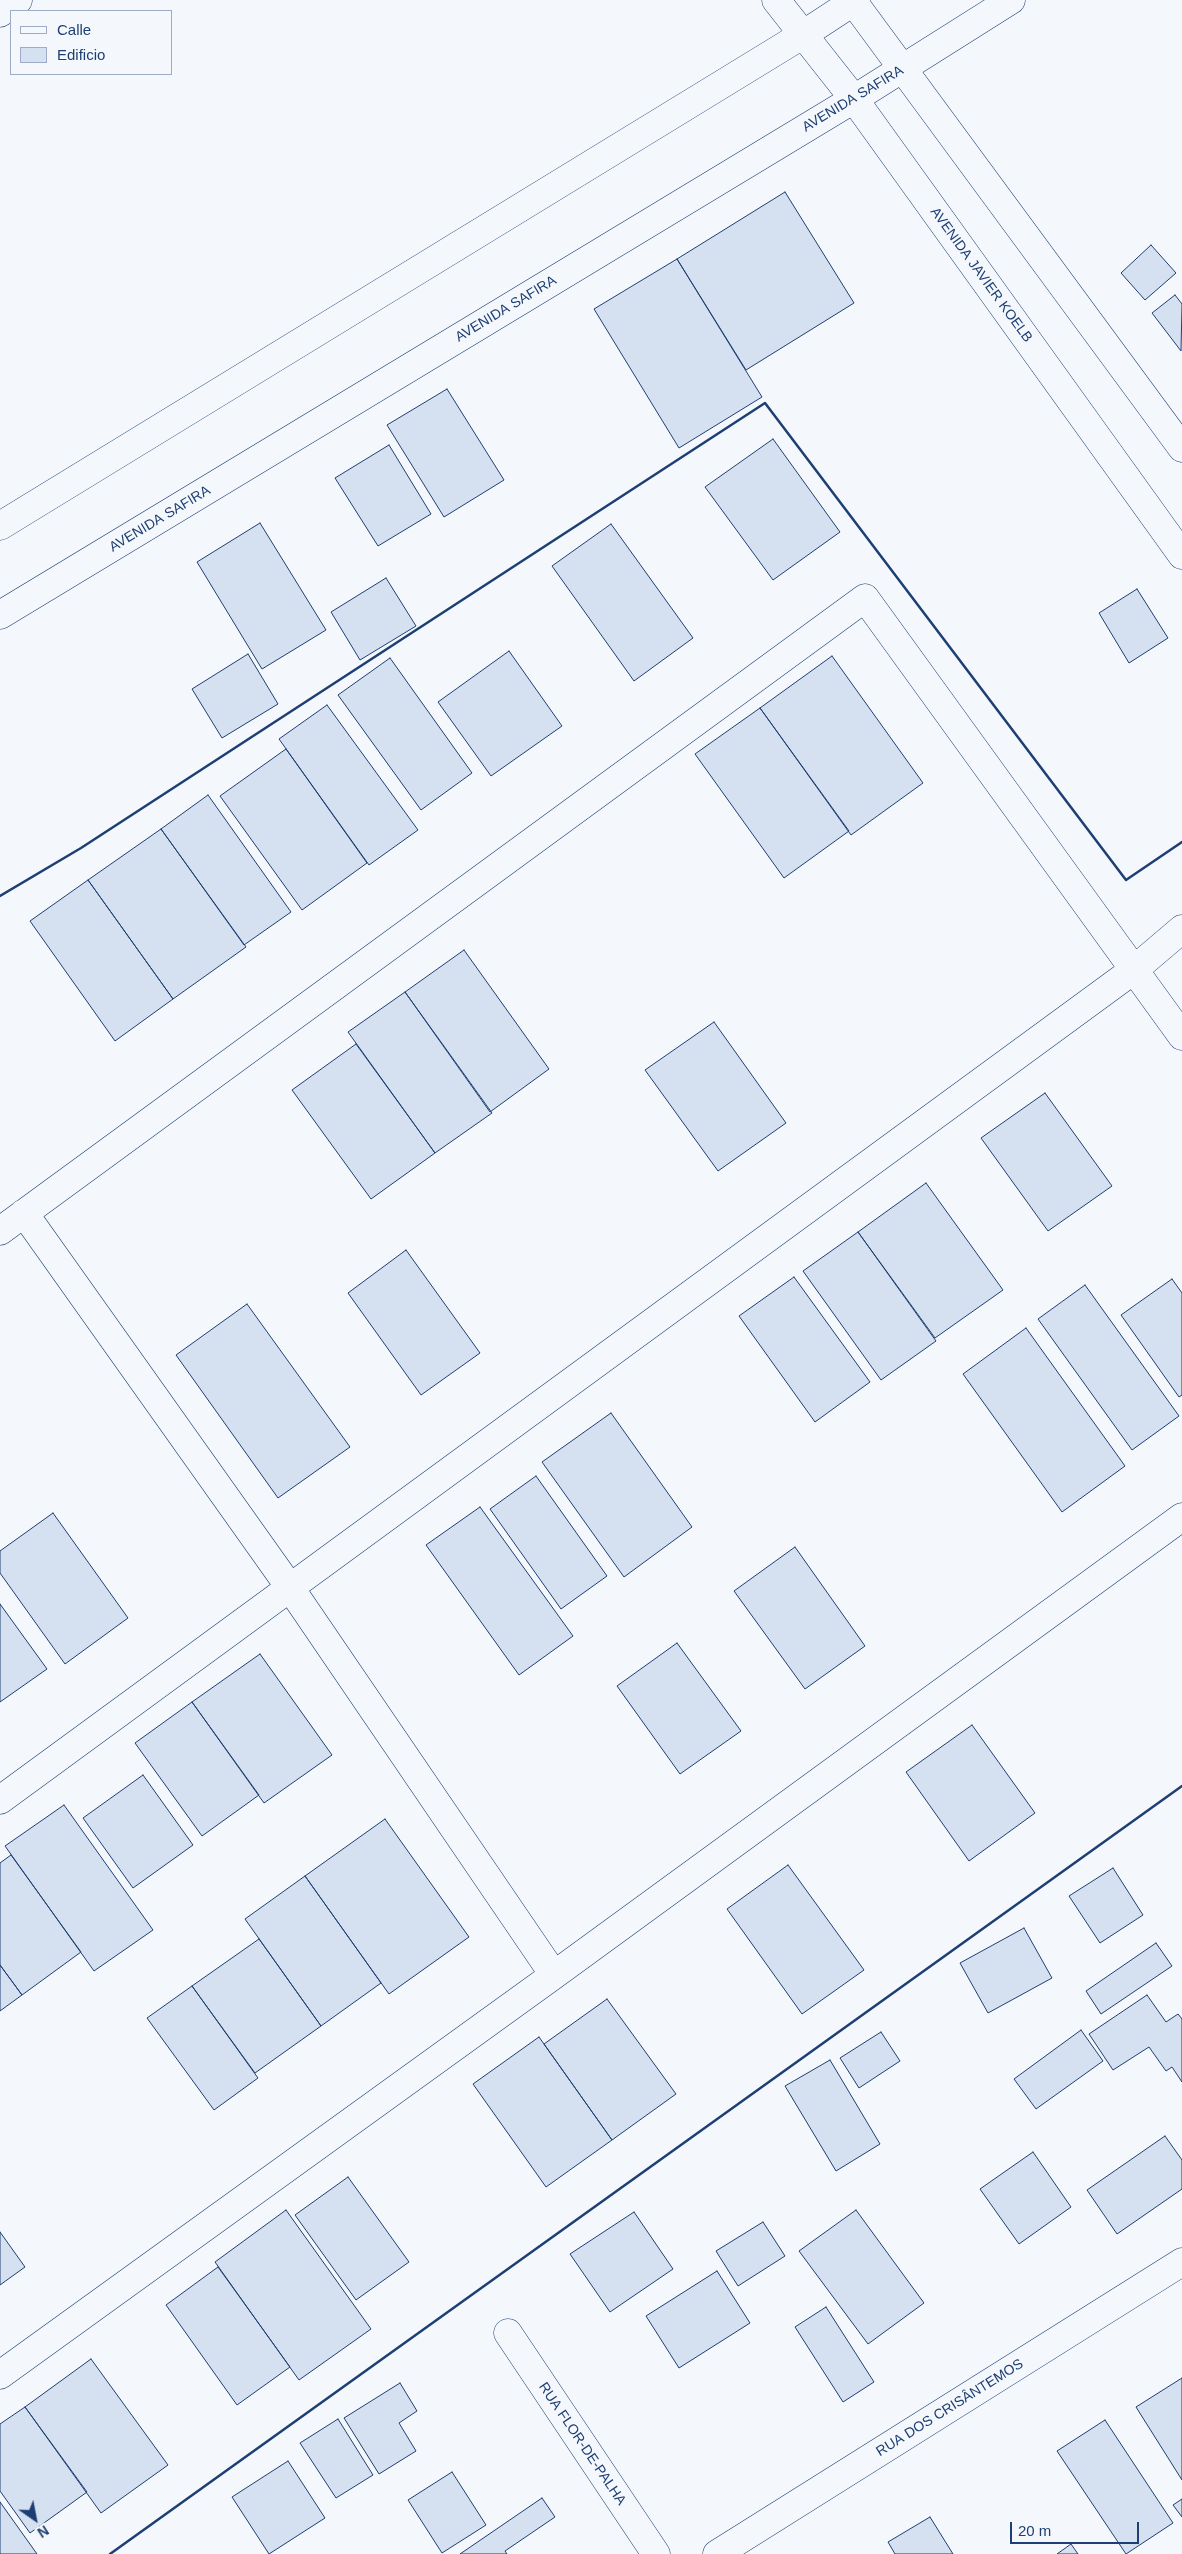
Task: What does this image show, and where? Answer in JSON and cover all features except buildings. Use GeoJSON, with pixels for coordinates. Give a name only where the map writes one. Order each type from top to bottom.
{"type":"FeatureCollection","features":[{"type":"Feature","properties":{"kind":"street"},"geometry":{"type":"LineString","coordinates":[[0,13],[18,0]]}},
{"type":"Feature","properties":{"kind":"street","name":"AVENIDA JAVIER KOELB"},"geometry":{"type":"LineString","coordinates":[[776,0],[854,99],[1182,555]]}},
{"type":"Feature","properties":{"kind":"street","name":"AVENIDA SAFIRA"},"geometry":{"type":"LineString","coordinates":[[0,615],[854,99],[1011,0]]}},
{"type":"Feature","properties":{"kind":"street"},"geometry":{"type":"LineString","coordinates":[[0,526],[804,34],[853,1],[1182,448]]}},
{"type":"Feature","properties":{"kind":"street"},"geometry":{"type":"LineString","coordinates":[[0,1231],[865,598],[1182,1036]]}},
{"type":"Feature","properties":{"kind":"street"},"geometry":{"type":"LineString","coordinates":[[0,1800],[291,1589],[1135,969],[1182,929]]}},
{"type":"Feature","properties":{"kind":"street"},"geometry":{"type":"LineString","coordinates":[[24,1213],[291,1589],[554,1975]]}},
{"type":"Feature","properties":{"kind":"street"},"geometry":{"type":"LineString","coordinates":[[0,2375],[554,1975],[1182,1517]]}},
{"type":"Feature","properties":{"kind":"street","name":"RUA DOS CRISÂNTEMOS"},"geometry":{"type":"LineString","coordinates":[[717,2554],[1182,2262]]}},
{"type":"Feature","properties":{"kind":"street","name":"RUA FLOR-DE-PALHA"},"geometry":{"type":"LineString","coordinates":[[508,2333],[656,2554]]}},
{"type":"Feature","properties":{"kind":"wall"},"geometry":{"type":"LineString","coordinates":[[0,896],[81,848],[765,403],[1126,880],[1182,842]]}},
{"type":"Feature","properties":{"kind":"wall"},"geometry":{"type":"LineString","coordinates":[[110,2554],[1182,1786]]}}]}
